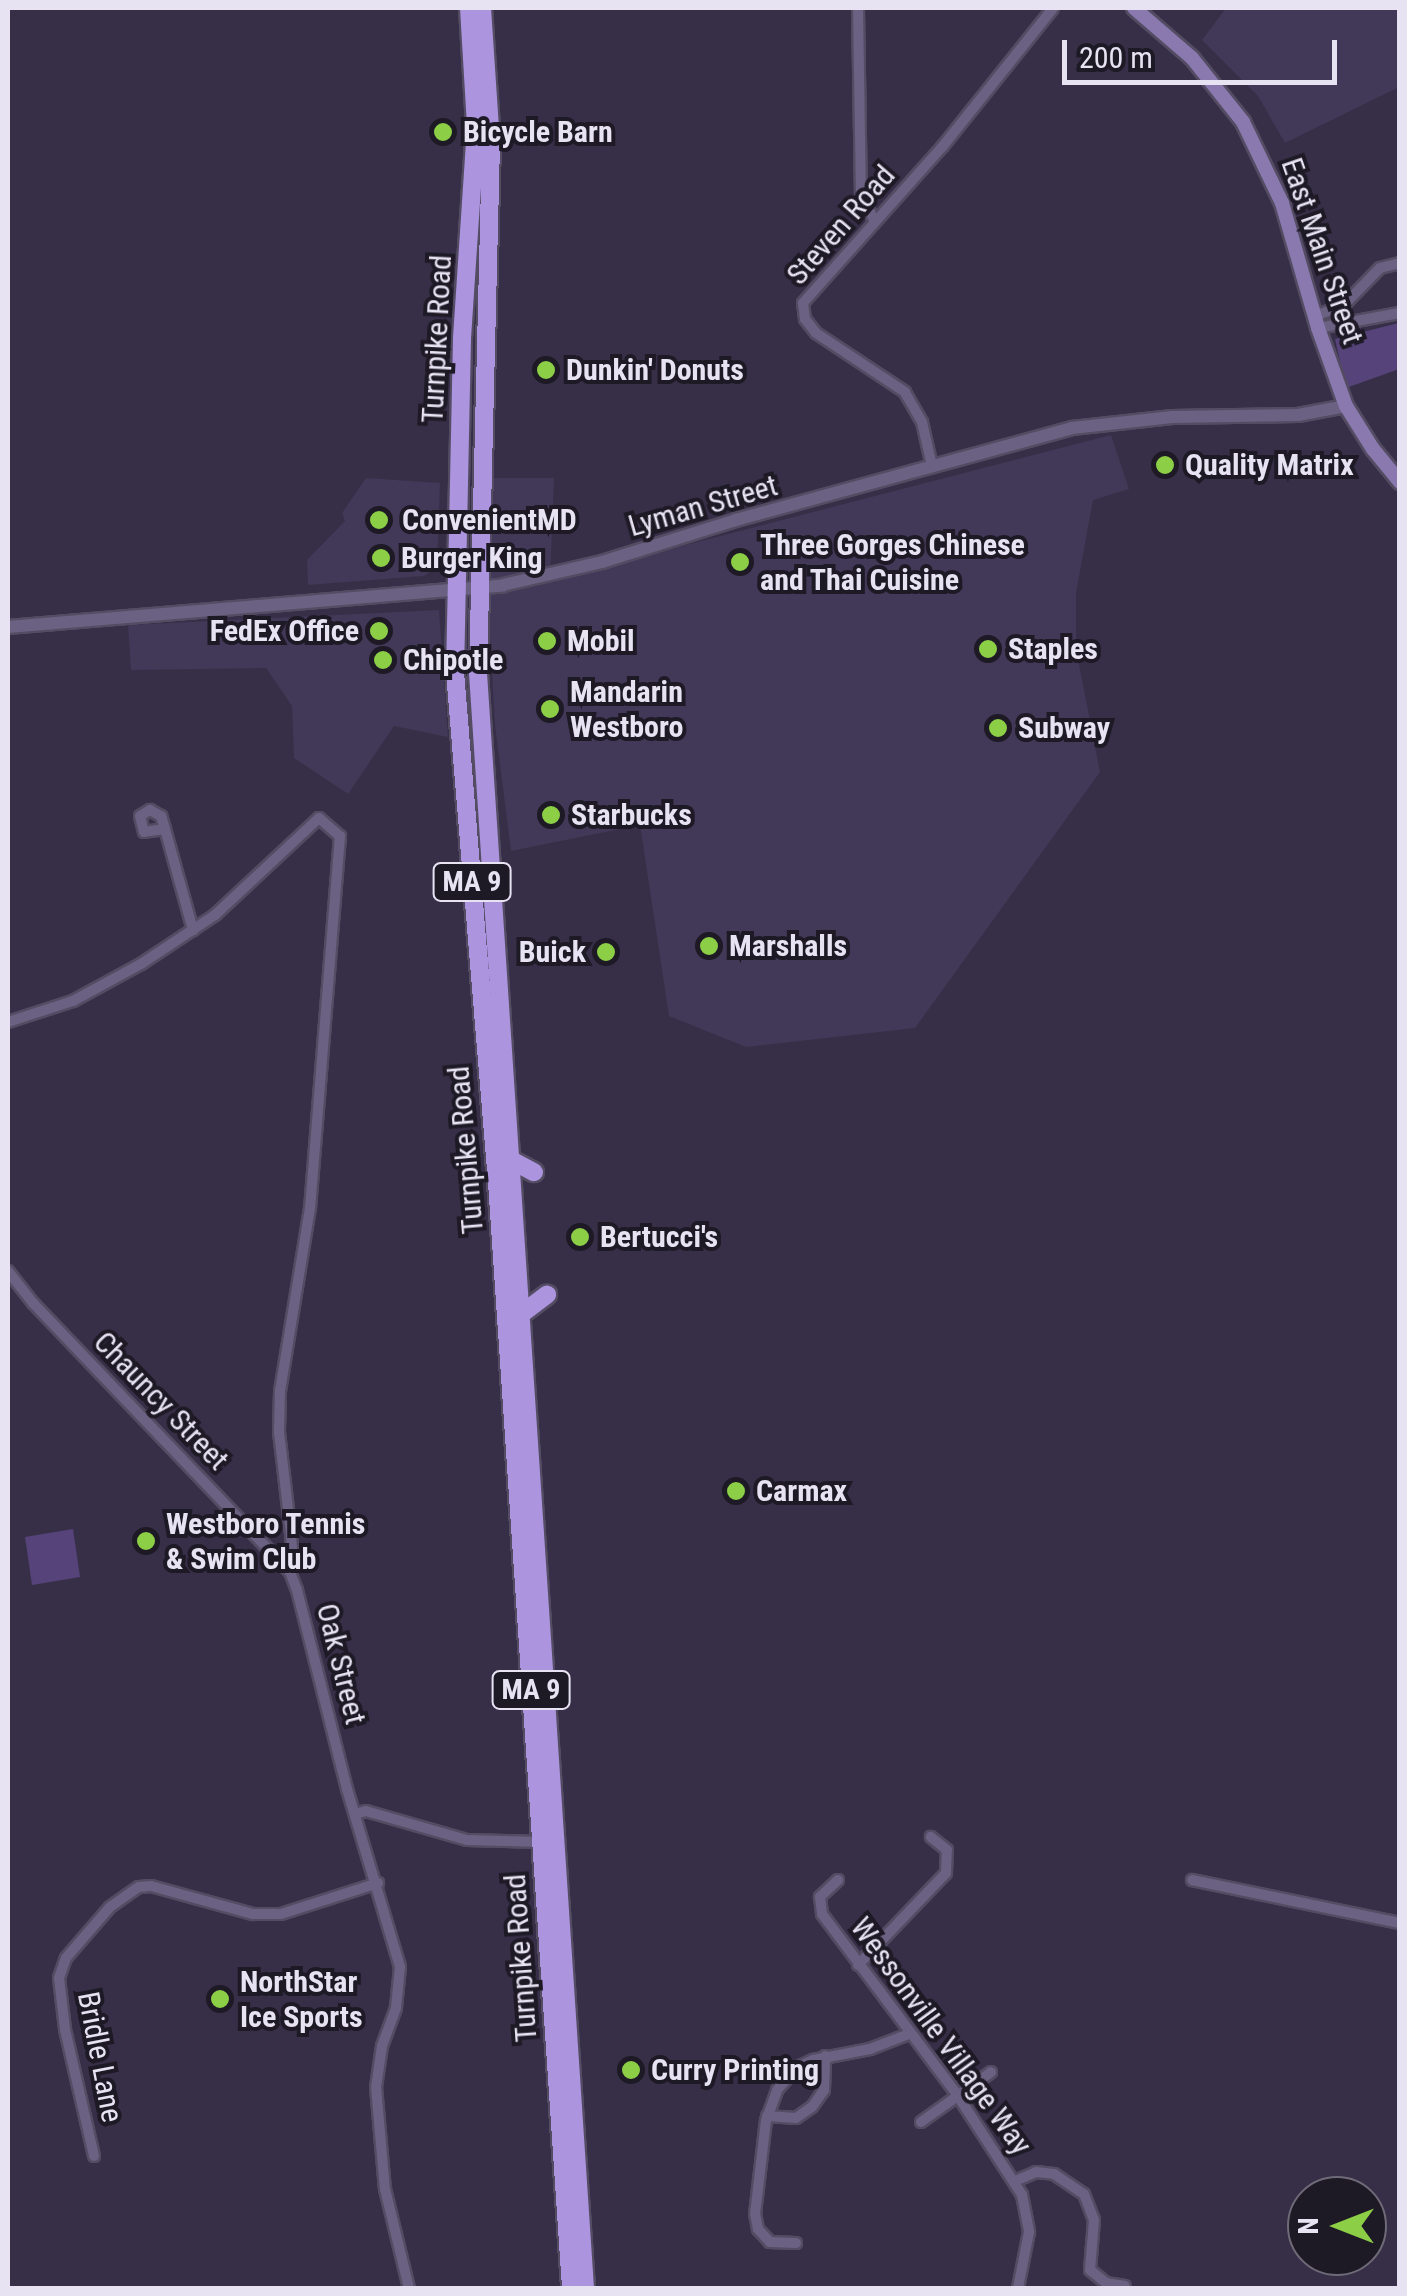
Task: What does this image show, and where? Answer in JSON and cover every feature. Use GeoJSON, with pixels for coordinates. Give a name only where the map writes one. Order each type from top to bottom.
{"type":"FeatureCollection","features":[{"type":"Feature","properties":{"kind":"highway","name":"Turnpike Road"},"geometry":{"type":"LineString","coordinates":[[469,8],[476,126],[462,340],[455,592],[460,744],[497,1182],[571,2288]]}},
{"type":"Feature","properties":{"kind":"highway","name":"Turnpike Road"},"geometry":{"type":"LineString","coordinates":[[482,8],[491,144],[478,683],[585,2288]]}},
{"type":"Feature","properties":{"kind":"highway"},"geometry":{"type":"LineString","coordinates":[[510,1160],[534,1172]]}},
{"type":"Feature","properties":{"kind":"highway"},"geometry":{"type":"LineString","coordinates":[[520,1315],[547,1295]]}},
{"type":"Feature","properties":{"kind":"main road","name":"East Main Street"},"geometry":{"type":"LineString","coordinates":[[1134,8],[1199,66],[1244,122],[1282,203],[1316,322],[1346,406],[1372,450],[1400,482]]}},
{"type":"Feature","properties":{"kind":"street"},"geometry":{"type":"LineString","coordinates":[[858,8],[861,196],[874,222]]}},
{"type":"Feature","properties":{"kind":"street","name":"Steven Road"},"geometry":{"type":"LineString","coordinates":[[932,466],[922,422],[905,392],[816,334],[803,311],[807,295],[943,146],[1054,8]]}},
{"type":"Feature","properties":{"kind":"street"},"geometry":{"type":"LineString","coordinates":[[1316,322],[1343,306],[1380,268],[1400,263]]}},
{"type":"Feature","properties":{"kind":"street"},"geometry":{"type":"LineString","coordinates":[[1343,306],[1356,306],[1375,317]]}},
{"type":"Feature","properties":{"kind":"street"},"geometry":{"type":"LineString","coordinates":[[1316,322],[1400,313]]}},
{"type":"Feature","properties":{"kind":"street","name":"Lyman Street"},"geometry":{"type":"LineString","coordinates":[[8,627],[478,589],[602,562],[1072,428],[1172,418],[1298,415],[1346,406]]}},
{"type":"Feature","properties":{"kind":"street"},"geometry":{"type":"LineString","coordinates":[[8,1022],[103,987],[193,930],[228,904],[320,818],[342,843],[310,1208],[280,1391],[279,1432],[292,1534],[292,1548],[282,1564]]}},
{"type":"Feature","properties":{"kind":"street"},"geometry":{"type":"LineString","coordinates":[[165,830],[193,930]]}},
{"type":"Feature","properties":{"kind":"street","name":"Chauncy Street"},"geometry":{"type":"LineString","coordinates":[[8,1270],[40,1311],[282,1564]]}},
{"type":"Feature","properties":{"kind":"street","name":"Oak Street"},"geometry":{"type":"LineString","coordinates":[[282,1564],[297,1590],[355,1814],[400,1967],[396,2008],[377,2066],[377,2107],[385,2189],[409,2288]]}},
{"type":"Feature","properties":{"kind":"street"},"geometry":{"type":"LineString","coordinates":[[355,1814],[366,1811],[467,1840],[542,1842]]}},
{"type":"Feature","properties":{"kind":"street"},"geometry":{"type":"LineString","coordinates":[[858,1965],[946,1873],[949,1854],[931,1837]]}},
{"type":"Feature","properties":{"kind":"street","name":"Wessonville Village Way"},"geometry":{"type":"LineString","coordinates":[[838,1880],[823,1890],[819,1906],[1015,2181],[1028,2232],[1018,2288]]}},
{"type":"Feature","properties":{"kind":"street"},"geometry":{"type":"LineString","coordinates":[[1192,1880],[1400,1923]]}},
{"type":"Feature","properties":{"kind":"street","name":"Bridle Lane"},"geometry":{"type":"LineString","coordinates":[[94,2156],[65,2029],[60,1978],[66,1958],[110,1907],[139,1887],[150,1886],[254,1914],[281,1914],[378,1883]]}},
{"type":"Feature","properties":{"kind":"street"},"geometry":{"type":"LineString","coordinates":[[796,2242],[770,2242],[758,2229],[755,2199],[776,2090],[798,2067],[825,2056],[860,2052],[909,2034]]}},
{"type":"Feature","properties":{"kind":"street"},"geometry":{"type":"LineString","coordinates":[[768,2116],[796,2118],[812,2108],[824,2090],[825,2056]]}},
{"type":"Feature","properties":{"kind":"street"},"geometry":{"type":"LineString","coordinates":[[921,2122],[991,2072]]}},
{"type":"Feature","properties":{"kind":"street"},"geometry":{"type":"LineString","coordinates":[[1015,2181],[1036,2172],[1054,2174],[1084,2194],[1094,2220],[1090,2270],[1106,2284],[1125,2286]]}},
{"type":"Feature","properties":{"kind":"shaded area"},"geometry":{"type":"Polygon","coordinates":[[[1226,8],[1399,8],[1399,87],[1285,143],[1258,96],[1202,40],[1226,8]]]}},
{"type":"Feature","properties":{"kind":"shaded area"},"geometry":{"type":"Polygon","coordinates":[[[1399,323],[1399,369],[1346,388],[1335,339],[1399,323]]]}},
{"type":"Feature","properties":{"kind":"shaded area"},"geometry":{"type":"Polygon","coordinates":[[[1111,435],[1129,489],[1093,500],[1076,593],[1076,649],[1100,772],[915,1028],[746,1047],[669,1016],[640,825],[511,851],[495,725],[488,603],[493,478],[554,478],[550,580],[1111,435]]]}},
{"type":"Feature","properties":{"kind":"shaded area"},"geometry":{"type":"Polygon","coordinates":[[[366,478],[440,483],[437,567],[424,576],[308,585],[307,560],[345,521],[342,513],[366,478]]]}},
{"type":"Feature","properties":{"kind":"shaded area"},"geometry":{"type":"Polygon","coordinates":[[[439,610],[448,737],[394,726],[348,794],[294,758],[292,706],[266,668],[131,670],[128,625],[439,610]]]}},
{"type":"Feature","properties":{"kind":"shaded area"},"geometry":{"type":"Polygon","coordinates":[[[73,1529],[80,1577],[32,1585],[25,1537],[73,1529]]]}},
{"type":"Feature","properties":{"kind":"place","name":"Bicycle Barn"},"geometry":{"type":"Point","coordinates":[443,132]}},
{"type":"Feature","properties":{"kind":"place","name":"Dunkin' Donuts"},"geometry":{"type":"Point","coordinates":[546,370]}},
{"type":"Feature","properties":{"kind":"place","name":"Quality Matrix"},"geometry":{"type":"Point","coordinates":[1165,465]}},
{"type":"Feature","properties":{"kind":"place","name":"ConvenientMD"},"geometry":{"type":"Point","coordinates":[379,520]}},
{"type":"Feature","properties":{"kind":"place","name":"Burger King"},"geometry":{"type":"Point","coordinates":[381,558]}},
{"type":"Feature","properties":{"kind":"place","name":"Three Gorges Chinese and Thai Cuisine"},"geometry":{"type":"Point","coordinates":[740,562]}},
{"type":"Feature","properties":{"kind":"place","name":"FedEx Office"},"geometry":{"type":"Point","coordinates":[379,631]}},
{"type":"Feature","properties":{"kind":"place","name":"Mobil"},"geometry":{"type":"Point","coordinates":[547,641]}},
{"type":"Feature","properties":{"kind":"place","name":"Staples"},"geometry":{"type":"Point","coordinates":[988,649]}},
{"type":"Feature","properties":{"kind":"place","name":"Chipotle"},"geometry":{"type":"Point","coordinates":[383,660]}},
{"type":"Feature","properties":{"kind":"place","name":"Mandarin Westboro"},"geometry":{"type":"Point","coordinates":[550,709]}},
{"type":"Feature","properties":{"kind":"place","name":"Subway"},"geometry":{"type":"Point","coordinates":[998,728]}},
{"type":"Feature","properties":{"kind":"place","name":"Starbucks"},"geometry":{"type":"Point","coordinates":[551,815]}},
{"type":"Feature","properties":{"kind":"place","name":"Marshalls"},"geometry":{"type":"Point","coordinates":[709,946]}},
{"type":"Feature","properties":{"kind":"place","name":"Buick"},"geometry":{"type":"Point","coordinates":[606,952]}},
{"type":"Feature","properties":{"kind":"place","name":"Bertucci's"},"geometry":{"type":"Point","coordinates":[580,1237]}},
{"type":"Feature","properties":{"kind":"place","name":"Carmax"},"geometry":{"type":"Point","coordinates":[736,1491]}},
{"type":"Feature","properties":{"kind":"place","name":"Westboro Tennis & Swim Club"},"geometry":{"type":"Point","coordinates":[146,1541]}},
{"type":"Feature","properties":{"kind":"place","name":"NorthStar Ice Sports"},"geometry":{"type":"Point","coordinates":[220,1999]}},
{"type":"Feature","properties":{"kind":"place","name":"Curry Printing"},"geometry":{"type":"Point","coordinates":[631,2070]}}]}
